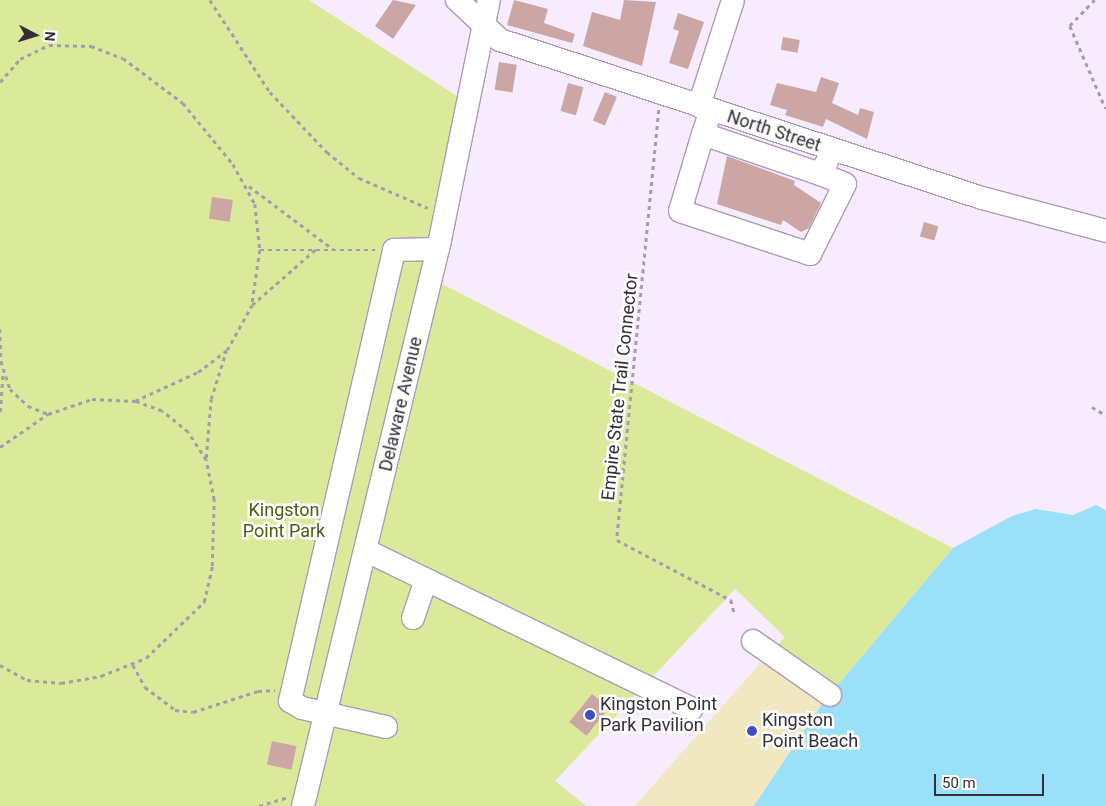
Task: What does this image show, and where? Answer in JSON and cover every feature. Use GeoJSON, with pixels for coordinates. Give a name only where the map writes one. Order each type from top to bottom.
{"type":"FeatureCollection","features":[{"type":"Feature","properties":{"kind":"street","name":"North Street"},"geometry":{"type":"LineString","coordinates":[[457,0],[500,40],[1060,222],[1106,231]]}},
{"type":"Feature","properties":{"kind":"street","name":"Delaware Avenue"},"geometry":{"type":"LineString","coordinates":[[306,799],[329,714],[438,250],[489,0]]}},
{"type":"Feature","properties":{"kind":"street"},"geometry":{"type":"LineString","coordinates":[[703,134],[845,184],[810,254],[680,211],[703,134],[705,108],[733,0]]}},
{"type":"Feature","properties":{"kind":"street"},"geometry":{"type":"LineString","coordinates":[[820,174],[834,150]]}},
{"type":"Feature","properties":{"kind":"street"},"geometry":{"type":"LineString","coordinates":[[386,727],[329,714],[290,701],[394,250],[438,250]]}},
{"type":"Feature","properties":{"kind":"street"},"geometry":{"type":"LineString","coordinates":[[367,551],[692,709]]}},
{"type":"Feature","properties":{"kind":"street"},"geometry":{"type":"LineString","coordinates":[[413,618],[426,580]]}},
{"type":"Feature","properties":{"kind":"street"},"geometry":{"type":"LineString","coordinates":[[753,641],[830,695]]}},
{"type":"Feature","properties":{"kind":"path"},"geometry":{"type":"LineString","coordinates":[[210,0],[270,92],[327,152],[359,178],[431,209]]}},
{"type":"Feature","properties":{"kind":"path"},"geometry":{"type":"LineString","coordinates":[[1095,0],[1070,26],[1106,109]]}},
{"type":"Feature","properties":{"kind":"path"},"geometry":{"type":"LineString","coordinates":[[0,82],[20,59],[49,45],[91,46],[123,58],[183,103],[214,137],[247,185],[255,204],[260,250],[252,305]]}},
{"type":"Feature","properties":{"kind":"path","name":"Empire State Trail Connector"},"geometry":{"type":"LineString","coordinates":[[660,93],[617,540],[731,600],[735,616]]}},
{"type":"Feature","properties":{"kind":"path"},"geometry":{"type":"LineString","coordinates":[[247,185],[334,250]]}},
{"type":"Feature","properties":{"kind":"path"},"geometry":{"type":"LineString","coordinates":[[260,250],[394,250]]}},
{"type":"Feature","properties":{"kind":"path"},"geometry":{"type":"LineString","coordinates":[[0,666],[27,680],[61,682],[133,665],[192,618],[209,587],[214,500],[206,460],[211,399],[227,350],[252,305],[316,250]]}},
{"type":"Feature","properties":{"kind":"path"},"geometry":{"type":"LineString","coordinates":[[0,329],[4,370],[0,412]]}},
{"type":"Feature","properties":{"kind":"path"},"geometry":{"type":"LineString","coordinates":[[135,401],[198,372],[227,350]]}},
{"type":"Feature","properties":{"kind":"path"},"geometry":{"type":"LineString","coordinates":[[4,370],[10,389],[28,406],[48,414]]}},
{"type":"Feature","properties":{"kind":"path"},"geometry":{"type":"LineString","coordinates":[[0,448],[48,414],[92,399],[135,401],[162,411],[188,432],[206,460]]}},
{"type":"Feature","properties":{"kind":"path"},"geometry":{"type":"LineString","coordinates":[[1092,406],[1106,415]]}},
{"type":"Feature","properties":{"kind":"path"},"geometry":{"type":"LineString","coordinates":[[133,665],[145,687],[175,710],[217,707],[258,690],[280,692],[290,701]]}},
{"type":"Feature","properties":{"kind":"path"},"geometry":{"type":"LineString","coordinates":[[259,806],[306,799]]}},
{"type":"Feature","properties":{"kind":"green space","name":"Kingston Point Park"},"geometry":{"type":"Polygon","coordinates":[[[0,0],[309,0],[463,100],[423,274],[953,548],[822,704],[762,661],[785,637],[735,589],[555,781],[586,806],[0,806],[0,0]]]}},
{"type":"Feature","properties":{"kind":"sand","name":"Kingston Point Beach"},"geometry":{"type":"Polygon","coordinates":[[[762,661],[822,704],[754,806],[635,806],[762,661]]]}},
{"type":"Feature","properties":{"kind":"water"},"geometry":{"type":"Polygon","coordinates":[[[1096,505],[1106,510],[1106,806],[754,806],[822,704],[953,548],[1012,516],[1036,509],[1073,515],[1096,505]]]}},
{"type":"Feature","properties":{"kind":"building"},"geometry":{"type":"Polygon","coordinates":[[[393,0],[416,5],[393,39],[375,26],[393,0]]]}},
{"type":"Feature","properties":{"kind":"building"},"geometry":{"type":"Polygon","coordinates":[[[514,0],[548,9],[544,23],[575,34],[572,43],[507,25],[514,0]]]}},
{"type":"Feature","properties":{"kind":"building"},"geometry":{"type":"Polygon","coordinates":[[[624,0],[656,2],[642,66],[583,46],[592,12],[620,20],[624,0]]]}},
{"type":"Feature","properties":{"kind":"building"},"geometry":{"type":"Polygon","coordinates":[[[678,13],[704,22],[688,69],[669,63],[679,31],[673,29],[678,13]]]}},
{"type":"Feature","properties":{"kind":"building"},"geometry":{"type":"Polygon","coordinates":[[[783,37],[800,40],[797,53],[781,50],[783,37]]]}},
{"type":"Feature","properties":{"kind":"building"},"geometry":{"type":"Polygon","coordinates":[[[499,62],[517,65],[512,92],[495,90],[499,62]]]}},
{"type":"Feature","properties":{"kind":"building"},"geometry":{"type":"Polygon","coordinates":[[[821,77],[839,83],[832,103],[858,115],[860,108],[874,112],[867,139],[826,119],[823,127],[785,115],[787,110],[770,105],[777,83],[816,92],[821,77]]]}},
{"type":"Feature","properties":{"kind":"building"},"geometry":{"type":"Polygon","coordinates":[[[568,83],[583,87],[576,115],[560,111],[568,83]]]}},
{"type":"Feature","properties":{"kind":"building"},"geometry":{"type":"Polygon","coordinates":[[[605,92],[617,97],[605,126],[593,121],[605,92]]]}},
{"type":"Feature","properties":{"kind":"building"},"geometry":{"type":"Polygon","coordinates":[[[727,156],[795,181],[794,185],[821,203],[809,228],[801,232],[783,220],[781,225],[717,204],[727,156]]]}},
{"type":"Feature","properties":{"kind":"building"},"geometry":{"type":"Polygon","coordinates":[[[212,197],[233,200],[230,222],[209,219],[212,197]]]}},
{"type":"Feature","properties":{"kind":"building"},"geometry":{"type":"Polygon","coordinates":[[[924,222],[938,226],[934,241],[920,236],[924,222]]]}},
{"type":"Feature","properties":{"kind":"building","name":"Kingston Point Park Pavilion"},"geometry":{"type":"Polygon","coordinates":[[[592,694],[609,708],[586,736],[569,722],[592,694]]]}},
{"type":"Feature","properties":{"kind":"building"},"geometry":{"type":"Polygon","coordinates":[[[272,741],[296,746],[291,770],[267,764],[272,741]]]}},
{"type":"Feature","properties":{"kind":"place","name":"Kingston Point Park Pavilion"},"geometry":{"type":"Point","coordinates":[590,715]}},
{"type":"Feature","properties":{"kind":"place","name":"Kingston Point Beach"},"geometry":{"type":"Point","coordinates":[752,731]}}]}
